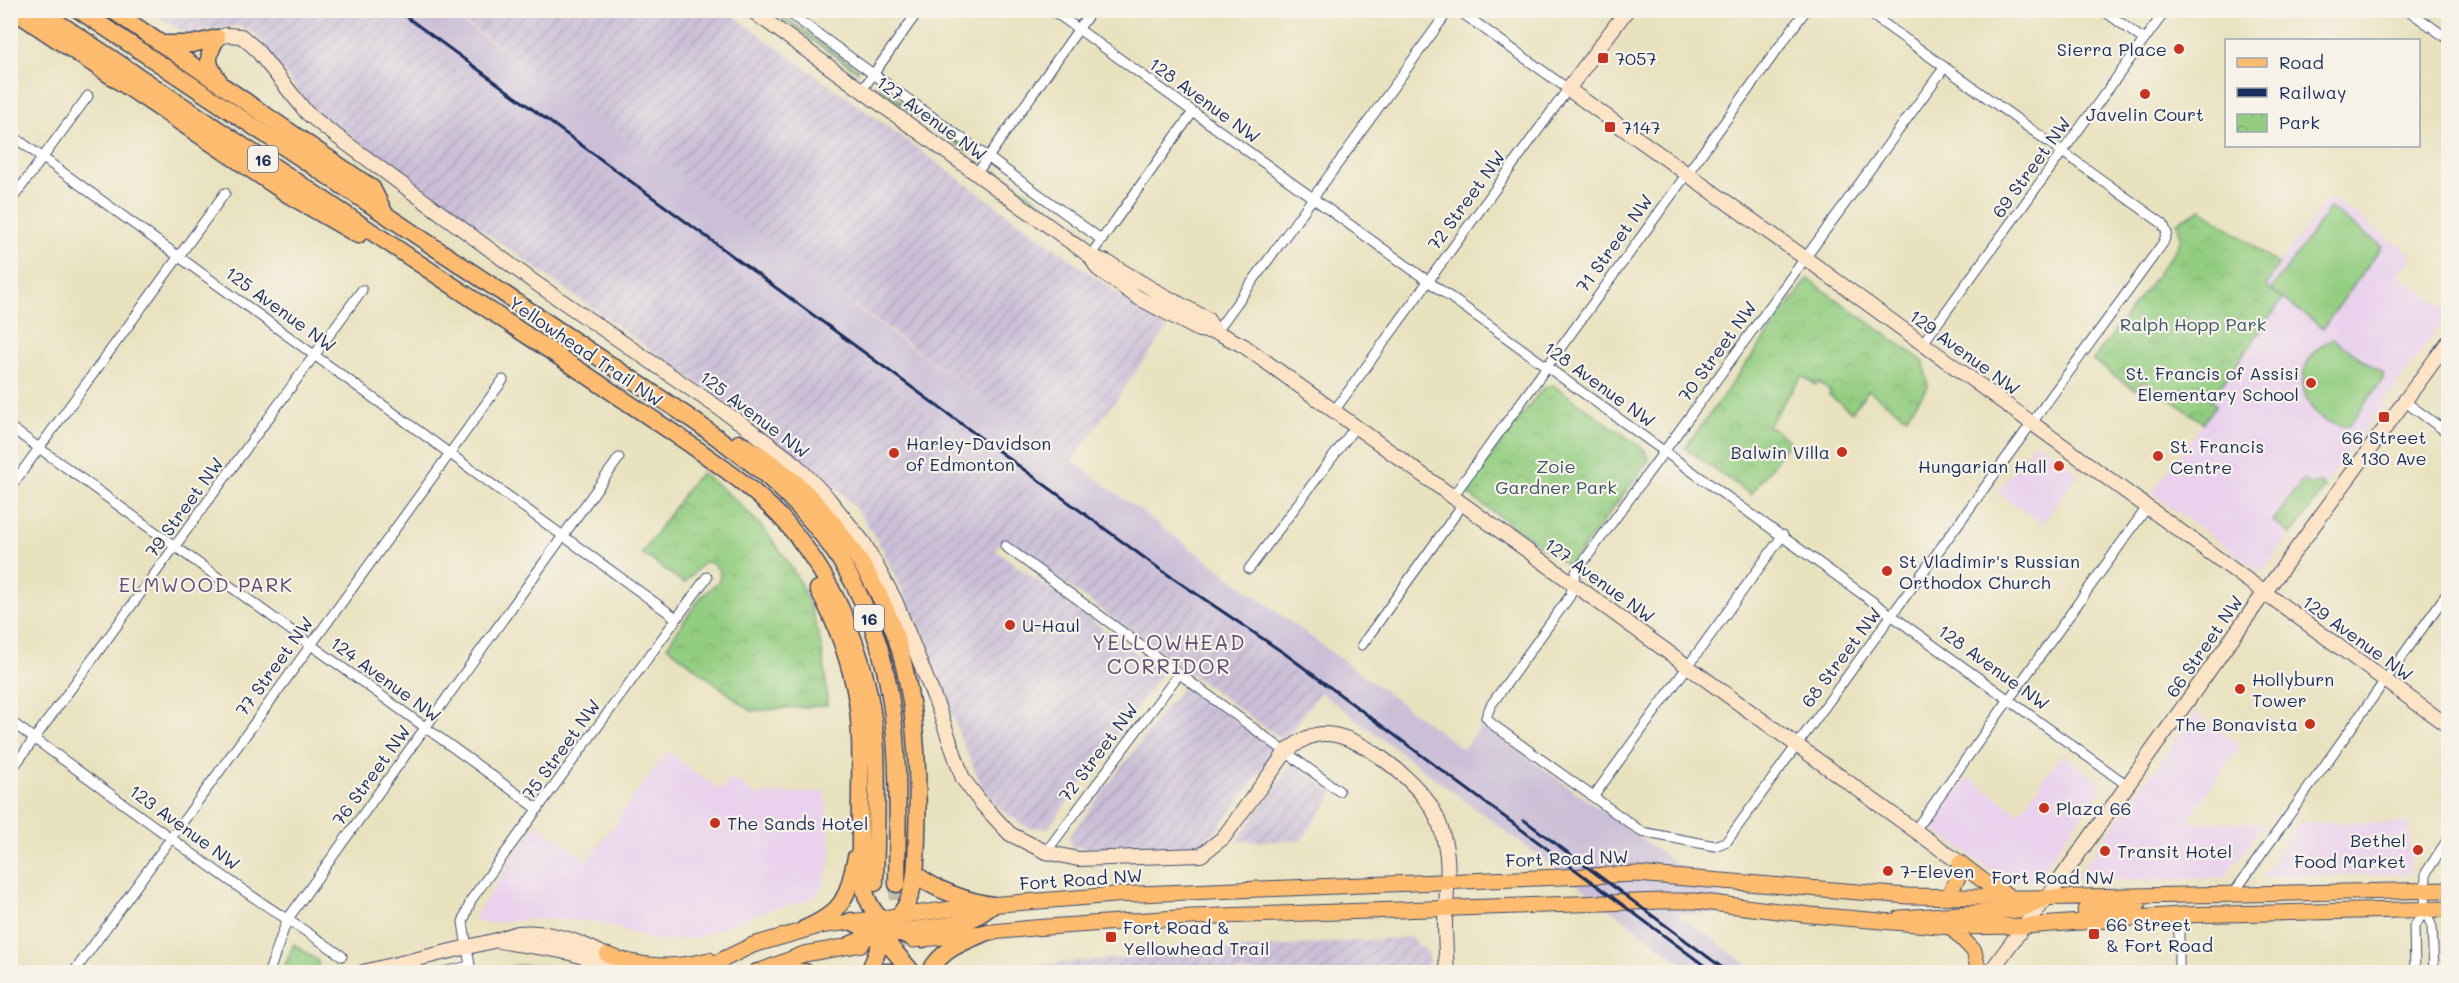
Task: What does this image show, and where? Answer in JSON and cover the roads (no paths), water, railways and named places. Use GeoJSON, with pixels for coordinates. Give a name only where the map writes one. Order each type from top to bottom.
{"type":"FeatureCollection","features":[{"type":"Feature","properties":{"kind":"highway","name":"Yellowhead Trail NW"},"geometry":{"type":"LineString","coordinates":[[39,10],[681,438],[747,487],[787,525],[808,554],[841,609],[859,653],[873,719],[876,750],[875,883]]}},
{"type":"Feature","properties":{"kind":"highway","name":"Yellowhead Trail NW"},"geometry":{"type":"LineString","coordinates":[[79,10],[693,420],[748,460],[808,517],[842,563],[871,621],[889,680],[896,729],[897,884]]}},
{"type":"Feature","properties":{"kind":"highway"},"geometry":{"type":"LineString","coordinates":[[112,10],[372,188],[386,215]]}},
{"type":"Feature","properties":{"kind":"highway"},"geometry":{"type":"LineString","coordinates":[[12,11],[289,195],[487,308]]}},
{"type":"Feature","properties":{"kind":"highway"},"geometry":{"type":"LineString","coordinates":[[217,38],[209,56],[210,68],[223,86]]}},
{"type":"Feature","properties":{"kind":"highway"},"geometry":{"type":"LineString","coordinates":[[164,44],[198,43],[217,38]]}},
{"type":"Feature","properties":{"kind":"highway"},"geometry":{"type":"LineString","coordinates":[[693,420],[759,454],[789,477],[813,500],[869,576],[891,622],[912,707],[917,753],[915,873],[910,896],[886,931],[869,972]]}},
{"type":"Feature","properties":{"kind":"highway"},"geometry":{"type":"LineString","coordinates":[[681,438],[779,532],[809,572],[825,602],[847,660],[857,701],[860,866],[867,900],[912,972]]}},
{"type":"Feature","properties":{"kind":"highway"},"geometry":{"type":"LineString","coordinates":[[804,929],[827,919],[840,904],[850,886],[860,838]]}},
{"type":"Feature","properties":{"kind":"highway"},"geometry":{"type":"LineString","coordinates":[[860,866],[870,886],[888,892],[900,890],[915,873]]}},
{"type":"Feature","properties":{"kind":"highway"},"geometry":{"type":"LineString","coordinates":[[915,873],[932,885],[980,903],[993,905]]}},
{"type":"Feature","properties":{"kind":"highway"},"geometry":{"type":"LineString","coordinates":[[850,945],[886,931],[943,926],[973,918],[993,905]]}},
{"type":"Feature","properties":{"kind":"highway"},"geometry":{"type":"LineString","coordinates":[[851,921],[910,938],[923,939]]}},
{"type":"Feature","properties":{"kind":"highway"},"geometry":{"type":"LineString","coordinates":[[930,972],[944,953],[954,946],[987,932]]}},
{"type":"Feature","properties":{"kind":"highway"},"geometry":{"type":"LineString","coordinates":[[757,972],[805,972]]}},
{"type":"Feature","properties":{"kind":"highway"},"geometry":{"type":"LineString","coordinates":[[882,972],[896,972]]}},
{"type":"Feature","properties":{"kind":"main road"},"geometry":{"type":"LineString","coordinates":[[1948,896],[1958,877],[1960,863],[1986,883],[2010,897]]}},
{"type":"Feature","properties":{"kind":"main road","name":"Fort Road NW"},"geometry":{"type":"LineString","coordinates":[[993,905],[1114,895],[1636,874],[1883,895],[2048,898],[2448,890]]}},
{"type":"Feature","properties":{"kind":"main road"},"geometry":{"type":"LineString","coordinates":[[2024,926],[2061,914],[2151,903],[2184,895]]}},
{"type":"Feature","properties":{"kind":"main road"},"geometry":{"type":"LineString","coordinates":[[1877,920],[1947,913],[2019,910],[2048,898]]}},
{"type":"Feature","properties":{"kind":"main road"},"geometry":{"type":"LineString","coordinates":[[923,939],[987,932],[1219,916],[1684,901],[1920,926],[1951,927],[2024,926],[2179,915],[2448,909]]}},
{"type":"Feature","properties":{"kind":"main road"},"geometry":{"type":"LineString","coordinates":[[698,972],[764,941],[804,929],[851,921]]}},
{"type":"Feature","properties":{"kind":"main road"},"geometry":{"type":"LineString","coordinates":[[1951,927],[1974,951],[1979,972]]}},
{"type":"Feature","properties":{"kind":"main road"},"geometry":{"type":"LineString","coordinates":[[757,972],[789,958],[850,945]]}},
{"type":"Feature","properties":{"kind":"main road"},"geometry":{"type":"LineString","coordinates":[[607,955],[636,964],[663,967],[682,966],[727,957]]}},
{"type":"Feature","properties":{"kind":"street","name":"127 Avenue NW"},"geometry":{"type":"LineString","coordinates":[[751,10],[1090,256],[1098,269],[1137,297],[1198,330],[1216,332],[1244,346],[1960,863]]}},
{"type":"Feature","properties":{"kind":"street","name":"127 Avenue NW"},"geometry":{"type":"LineString","coordinates":[[785,10],[1102,240]]}},
{"type":"Feature","properties":{"kind":"street"},"geometry":{"type":"LineString","coordinates":[[862,90],[919,10]]}},
{"type":"Feature","properties":{"kind":"street","name":"128 Avenue NW"},"geometry":{"type":"LineString","coordinates":[[1052,10],[2127,785]]}},
{"type":"Feature","properties":{"kind":"street"},"geometry":{"type":"LineString","coordinates":[[977,173],[1092,10]]}},
{"type":"Feature","properties":{"kind":"street"},"geometry":{"type":"LineString","coordinates":[[1216,332],[1449,10]]}},
{"type":"Feature","properties":{"kind":"street","name":"129 Avenue NW"},"geometry":{"type":"LineString","coordinates":[[1458,10],[1923,343],[2448,726]]}},
{"type":"Feature","properties":{"kind":"street","name":"72 Street NW"},"geometry":{"type":"LineString","coordinates":[[1334,411],[1627,10]]}},
{"type":"Feature","properties":{"kind":"street","name":"71 Street NW"},"geometry":{"type":"LineString","coordinates":[[1362,645],[1547,366],[1806,10]]}},
{"type":"Feature","properties":{"kind":"street"},"geometry":{"type":"LineString","coordinates":[[1865,10],[2063,152]]}},
{"type":"Feature","properties":{"kind":"street"},"geometry":{"type":"LineString","coordinates":[[2103,10],[2144,40]]}},
{"type":"Feature","properties":{"kind":"street","name":"69 Street NW"},"geometry":{"type":"LineString","coordinates":[[1923,343],[2166,10]]}},
{"type":"Feature","properties":{"kind":"street"},"geometry":{"type":"LineString","coordinates":[[2408,10],[2448,39]]}},
{"type":"Feature","properties":{"kind":"street","name":"125 Avenue NW"},"geometry":{"type":"LineString","coordinates":[[217,38],[225,35],[241,36],[255,48],[307,113],[327,129],[534,282],[748,428],[793,462],[842,515],[869,552],[895,600],[938,707],[963,779],[1010,834],[1046,852],[1067,857],[1100,859],[1192,857],[1210,851],[1223,838],[1286,752]]}},
{"type":"Feature","properties":{"kind":"street","name":"70 Street NW"},"geometry":{"type":"LineString","coordinates":[[1593,797],[1492,724],[1486,717],[1491,705],[1570,596],[1576,572],[1944,68]]}},
{"type":"Feature","properties":{"kind":"street"},"geometry":{"type":"LineString","coordinates":[[10,202],[88,96]]}},
{"type":"Feature","properties":{"kind":"street"},"geometry":{"type":"LineString","coordinates":[[1090,256],[1193,112]]}},
{"type":"Feature","properties":{"kind":"street","name":"125 Avenue NW"},"geometry":{"type":"LineString","coordinates":[[10,134],[676,618]]}},
{"type":"Feature","properties":{"kind":"street","name":"68 Street NW"},"geometry":{"type":"LineString","coordinates":[[1593,797],[1642,832],[1715,846],[1724,843],[1893,615],[2163,243],[2167,233],[2163,224],[2063,152]]}},
{"type":"Feature","properties":{"kind":"street"},"geometry":{"type":"LineString","coordinates":[[10,488],[225,192]]}},
{"type":"Feature","properties":{"kind":"street","name":"79 Street NW"},"geometry":{"type":"LineString","coordinates":[[10,772],[362,290]]}},
{"type":"Feature","properties":{"kind":"street","name":"66 Street NW"},"geometry":{"type":"LineString","coordinates":[[1990,972],[2048,898],[2265,592],[2448,342]]}},
{"type":"Feature","properties":{"kind":"street","name":"77 Street NW"},"geometry":{"type":"LineString","coordinates":[[74,972],[503,380]]}},
{"type":"Feature","properties":{"kind":"street"},"geometry":{"type":"LineString","coordinates":[[2404,400],[2448,433]]}},
{"type":"Feature","properties":{"kind":"street"},"geometry":{"type":"LineString","coordinates":[[1249,569],[1356,426]]}},
{"type":"Feature","properties":{"kind":"street","name":"124 Avenue NW"},"geometry":{"type":"LineString","coordinates":[[10,427],[537,809]]}},
{"type":"Feature","properties":{"kind":"street","name":"76 Street NW"},"geometry":{"type":"LineString","coordinates":[[269,972],[287,920],[620,458]]}},
{"type":"Feature","properties":{"kind":"street"},"geometry":{"type":"LineString","coordinates":[[1915,830],[2148,506]]}},
{"type":"Feature","properties":{"kind":"street"},"geometry":{"type":"LineString","coordinates":[[1593,797],[1783,535]]}},
{"type":"Feature","properties":{"kind":"street"},"geometry":{"type":"LineString","coordinates":[[1005,546],[1339,791]]}},
{"type":"Feature","properties":{"kind":"street","name":"75 Street NW"},"geometry":{"type":"LineString","coordinates":[[470,969],[463,922],[467,907],[706,577]]}},
{"type":"Feature","properties":{"kind":"street"},"geometry":{"type":"LineString","coordinates":[[2233,894],[2448,592]]}},
{"type":"Feature","properties":{"kind":"street","name":"72 Street NW"},"geometry":{"type":"LineString","coordinates":[[1046,852],[1179,674]]}},
{"type":"Feature","properties":{"kind":"street","name":"123 Avenue NW"},"geometry":{"type":"LineString","coordinates":[[10,721],[287,920],[298,924],[342,956]]}},
{"type":"Feature","properties":{"kind":"street"},"geometry":{"type":"LineString","coordinates":[[1286,752],[1298,742],[1316,735],[1325,734],[1345,738],[1363,746],[1404,777],[1428,802],[1439,822],[1446,851],[1447,972]]}},
{"type":"Feature","properties":{"kind":"street"},"geometry":{"type":"LineString","coordinates":[[2425,910],[2414,927],[2414,972],[2423,969],[2433,972],[2432,927],[2425,910],[2425,890],[2429,866],[2448,839]]}},
{"type":"Feature","properties":{"kind":"street"},"geometry":{"type":"LineString","coordinates":[[2179,915],[2179,972]]}},
{"type":"Feature","properties":{"kind":"street"},"geometry":{"type":"LineString","coordinates":[[363,972],[466,948],[518,933],[568,940],[607,955],[632,972]]}},
{"type":"Feature","properties":{"kind":"street"},"geometry":{"type":"LineString","coordinates":[[497,940],[562,950],[580,955],[614,972]]}},
{"type":"Feature","properties":{"kind":"street"},"geometry":{"type":"LineString","coordinates":[[443,972],[470,969]]}},
{"type":"Feature","properties":{"kind":"tunnel"},"geometry":{"type":"LineString","coordinates":[[897,884],[899,966]]}},
{"type":"Feature","properties":{"kind":"railway"},"geometry":{"type":"LineString","coordinates":[[397,10],[1161,570],[1284,653],[1713,972]]}},
{"type":"Feature","properties":{"kind":"railway"},"geometry":{"type":"LineString","coordinates":[[1524,820],[1728,972]]}},
{"type":"Feature","properties":{"kind":"place","name":"Sierra Place"},"geometry":{"type":"Point","coordinates":[2179,49]}},
{"type":"Feature","properties":{"kind":"place","name":"7057"},"geometry":{"type":"Point","coordinates":[1603,58]}},
{"type":"Feature","properties":{"kind":"place","name":"Javelin Court"},"geometry":{"type":"Point","coordinates":[2145,94]}},
{"type":"Feature","properties":{"kind":"place","name":"7147"},"geometry":{"type":"Point","coordinates":[1610,127]}},
{"type":"Feature","properties":{"kind":"place","name":"St. Francis of Assisi Elementary School"},"geometry":{"type":"Point","coordinates":[2311,383]}},
{"type":"Feature","properties":{"kind":"place","name":"66 Street & 130 Ave"},"geometry":{"type":"Point","coordinates":[2384,417]}},
{"type":"Feature","properties":{"kind":"place","name":"Balwin Villa"},"geometry":{"type":"Point","coordinates":[1842,452]}},
{"type":"Feature","properties":{"kind":"place","name":"Harley-Davidson of Edmonton"},"geometry":{"type":"Point","coordinates":[894,453]}},
{"type":"Feature","properties":{"kind":"place","name":"St. Francis Centre"},"geometry":{"type":"Point","coordinates":[2158,456]}},
{"type":"Feature","properties":{"kind":"place","name":"Hungarian Hall"},"geometry":{"type":"Point","coordinates":[2059,466]}},
{"type":"Feature","properties":{"kind":"place","name":"St Vladimir's Russian Orthodox Church"},"geometry":{"type":"Point","coordinates":[1887,571]}},
{"type":"Feature","properties":{"kind":"place","name":"U-Haul"},"geometry":{"type":"Point","coordinates":[1010,625]}},
{"type":"Feature","properties":{"kind":"place","name":"Hollyburn Tower"},"geometry":{"type":"Point","coordinates":[2240,689]}},
{"type":"Feature","properties":{"kind":"place","name":"The Bonavista"},"geometry":{"type":"Point","coordinates":[2310,724]}},
{"type":"Feature","properties":{"kind":"place","name":"Plaza 66"},"geometry":{"type":"Point","coordinates":[2044,808]}},
{"type":"Feature","properties":{"kind":"place","name":"The Sands Hotel"},"geometry":{"type":"Point","coordinates":[715,823]}},
{"type":"Feature","properties":{"kind":"place","name":"Bethel Food Market"},"geometry":{"type":"Point","coordinates":[2418,850]}},
{"type":"Feature","properties":{"kind":"place","name":"Transit Hotel"},"geometry":{"type":"Point","coordinates":[2105,851]}},
{"type":"Feature","properties":{"kind":"place","name":"7-Eleven"},"geometry":{"type":"Point","coordinates":[1888,871]}},
{"type":"Feature","properties":{"kind":"place","name":"66 Street & Fort Road"},"geometry":{"type":"Point","coordinates":[2094,934]}},
{"type":"Feature","properties":{"kind":"place","name":"Fort Road & Yellowhead Trail"},"geometry":{"type":"Point","coordinates":[1111,937]}},
{"type":"Feature","properties":{"kind":"district","name":"ELMWOOD PARK"},"geometry":{"type":"Point","coordinates":[206,584]}},
{"type":"Feature","properties":{"kind":"district","name":"YELLOWHEAD CORRIDOR"},"geometry":{"type":"Point","coordinates":[1169,653]}},
{"type":"Feature","properties":{"kind":"park label","name":"Ralph Hopp Park"},"geometry":{"type":"Point","coordinates":[2193,324]}},
{"type":"Feature","properties":{"kind":"park label","name":"Zoie Gardner Park"},"geometry":{"type":"Point","coordinates":[1556,476]}}]}
